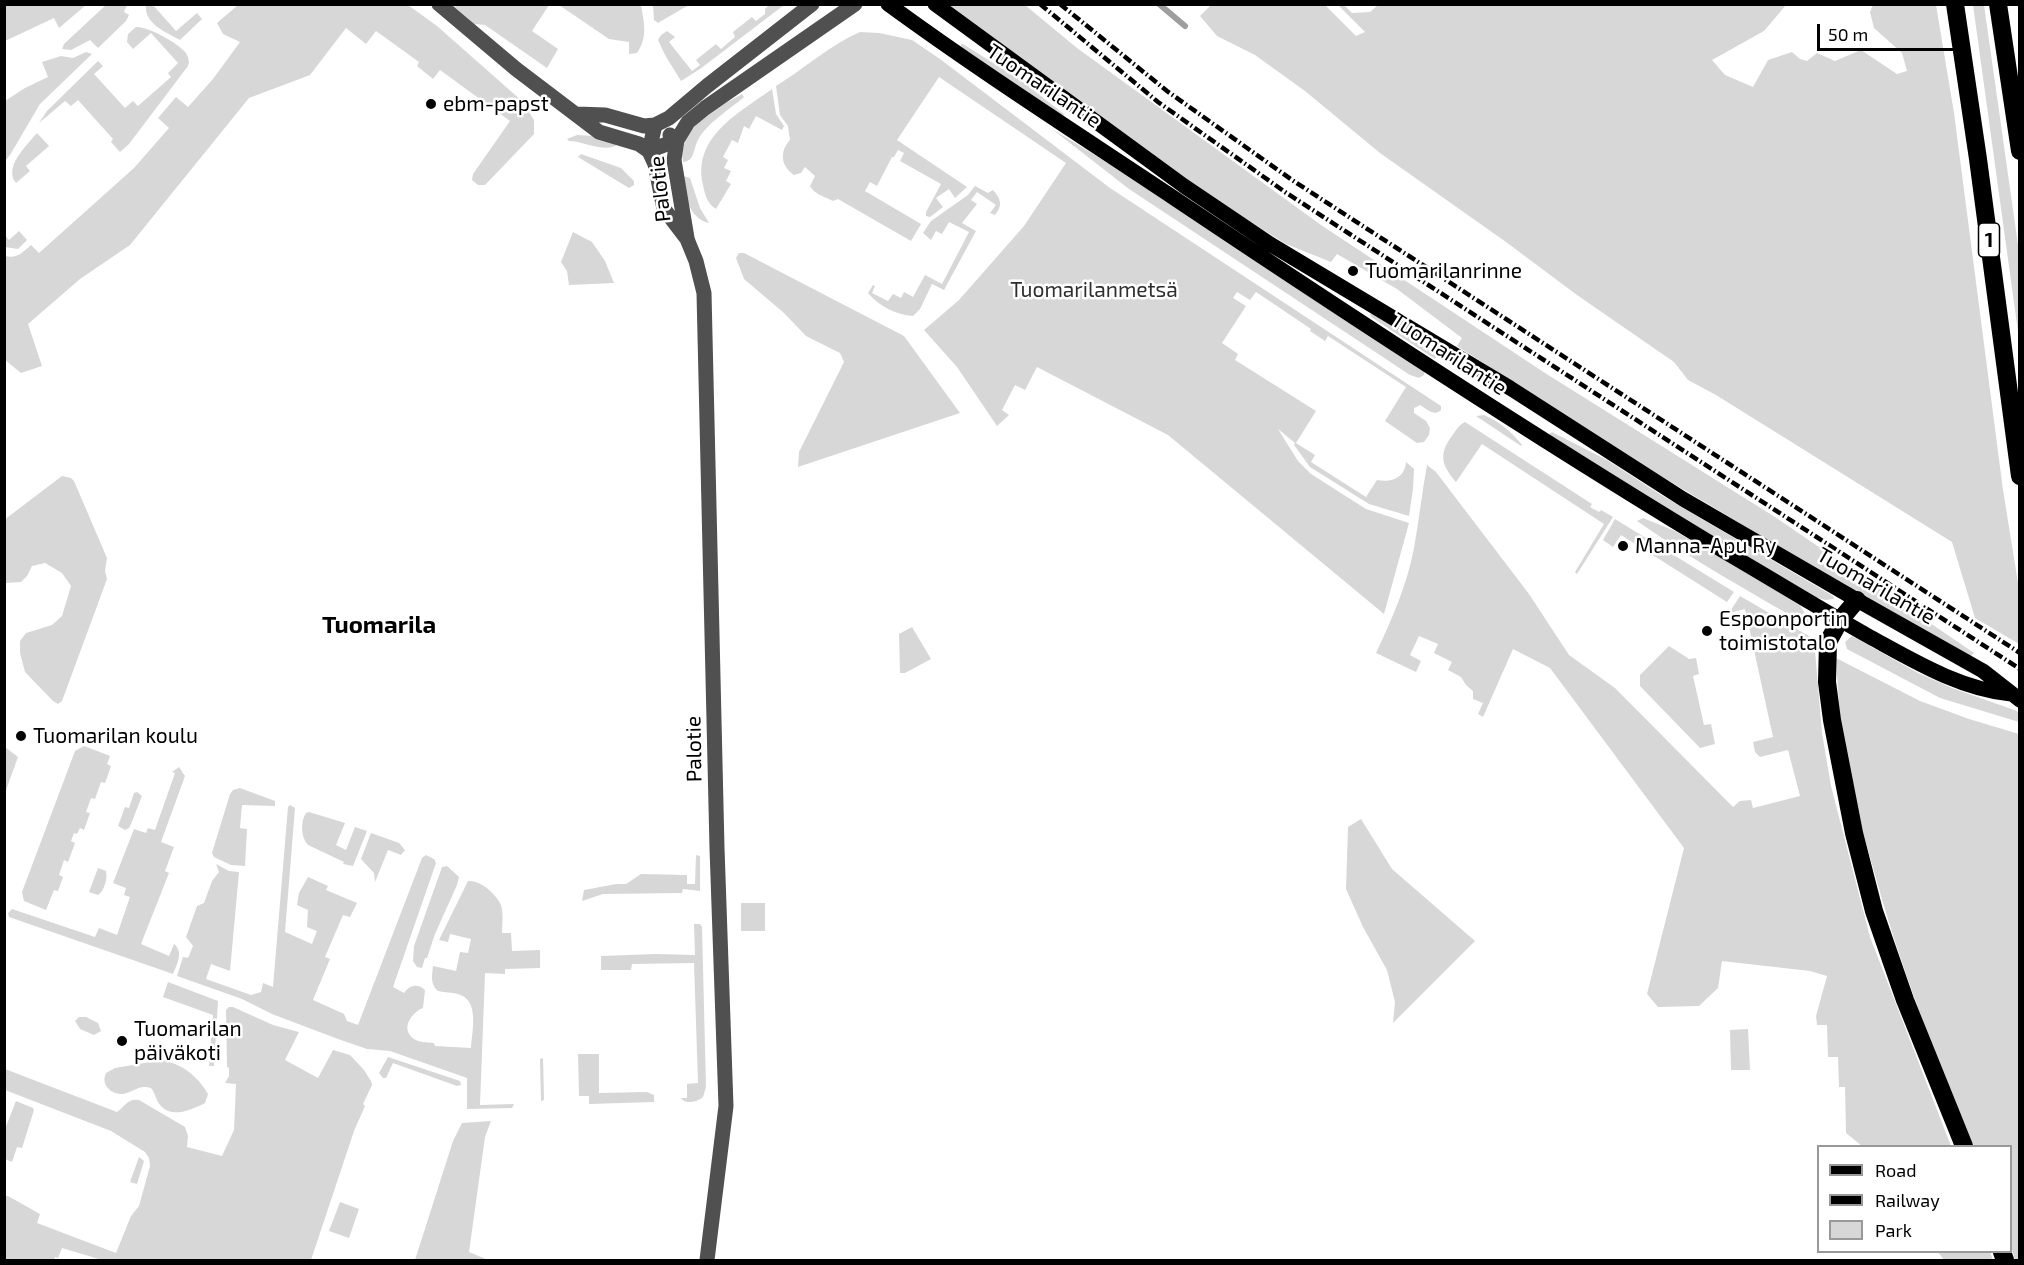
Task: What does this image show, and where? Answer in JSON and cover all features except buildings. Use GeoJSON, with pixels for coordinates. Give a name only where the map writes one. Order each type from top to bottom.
{"type":"FeatureCollection","features":[{"type":"Feature","properties":{"kind":"highway","name":"1"},"geometry":{"type":"LineString","coordinates":[[1955,4],[1978,159],[2019,476]]}},
{"type":"Feature","properties":{"kind":"highway"},"geometry":{"type":"LineString","coordinates":[[1998,4],[2019,151]]}},
{"type":"Feature","properties":{"kind":"highway"},"geometry":{"type":"LineString","coordinates":[[1857,600],[1840,620],[1828,642],[1827,682],[1854,833],[1874,911],[1901,989],[1964,1145]]}},
{"type":"Feature","properties":{"kind":"main road","name":"Tuomarilantie"},"geometry":{"type":"LineString","coordinates":[[888,4],[1032,105],[1468,393],[1612,484],[1840,620],[1926,668],[1989,692],[2015,697]]}},
{"type":"Feature","properties":{"kind":"main road","name":"Tuomarilantie"},"geometry":{"type":"LineString","coordinates":[[935,4],[1184,186],[1270,244],[1492,377],[1683,499],[1983,671],[2015,697]]}},
{"type":"Feature","properties":{"kind":"street"},"geometry":{"type":"LineString","coordinates":[[439,4],[516,69],[599,132],[639,144],[649,151],[677,140],[688,122],[705,108],[855,4]]}},
{"type":"Feature","properties":{"kind":"street"},"geometry":{"type":"LineString","coordinates":[[577,114],[605,115],[644,126],[655,125],[669,118],[813,4]]}},
{"type":"Feature","properties":{"kind":"street","name":"Palotie"},"geometry":{"type":"LineString","coordinates":[[687,239],[664,209],[655,164],[649,151],[655,125],[677,140],[674,160],[687,239],[696,261],[704,294],[717,848],[726,1106],[707,1260]]}},
{"type":"Feature","properties":{"kind":"green space"},"geometry":{"type":"Polygon","coordinates":[[[5,4],[86,5],[59,28],[54,18],[5,41],[5,4]]]}},
{"type":"Feature","properties":{"kind":"green space"},"geometry":{"type":"Polygon","coordinates":[[[107,4],[127,5],[124,12],[129,15],[126,21],[98,48],[90,40],[71,50],[62,49],[64,44],[107,4]]]}},
{"type":"Feature","properties":{"kind":"green space"},"geometry":{"type":"Polygon","coordinates":[[[685,4],[687,6],[658,23],[654,20],[653,5],[685,4]]]}},
{"type":"Feature","properties":{"kind":"green space"},"geometry":{"type":"Polygon","coordinates":[[[146,5],[153,5],[176,31],[197,13],[202,19],[180,40],[152,22],[146,12],[146,5]]]}},
{"type":"Feature","properties":{"kind":"green space"},"geometry":{"type":"Polygon","coordinates":[[[238,5],[408,5],[437,26],[522,101],[534,120],[534,134],[485,185],[478,185],[472,180],[473,174],[510,121],[440,70],[433,79],[417,66],[419,62],[376,31],[366,44],[346,28],[310,75],[249,98],[130,245],[80,279],[28,324],[42,366],[21,373],[5,360],[5,256],[16,256],[31,245],[39,253],[134,168],[169,128],[158,118],[176,97],[188,107],[213,79],[240,42],[223,34],[217,23],[238,5]]]}},
{"type":"Feature","properties":{"kind":"green space"},"geometry":{"type":"Polygon","coordinates":[[[452,5],[549,5],[532,31],[558,49],[547,68],[485,25],[474,24],[452,5]]]}},
{"type":"Feature","properties":{"kind":"green space"},"geometry":{"type":"Polygon","coordinates":[[[559,5],[641,5],[644,30],[643,41],[637,53],[629,54],[629,42],[609,39],[559,5]]]}},
{"type":"Feature","properties":{"kind":"green space"},"geometry":{"type":"Polygon","coordinates":[[[769,5],[784,5],[681,81],[658,40],[667,31],[675,37],[669,42],[692,71],[700,65],[696,60],[716,44],[721,49],[735,37],[733,32],[752,17],[756,21],[765,14],[765,9],[769,5]]]}},
{"type":"Feature","properties":{"kind":"green space"},"geometry":{"type":"Polygon","coordinates":[[[945,5],[1025,5],[1077,48],[1321,225],[1545,373],[1775,517],[1974,653],[1970,657],[1881,607],[1649,469],[1457,346],[1462,338],[1397,289],[1337,254],[1331,262],[1286,244],[1220,203],[945,5]]]}},
{"type":"Feature","properties":{"kind":"green space"},"geometry":{"type":"Polygon","coordinates":[[[1211,5],[1325,5],[1356,36],[1365,32],[1338,5],[1344,5],[1352,13],[1370,12],[1378,5],[1786,5],[1764,31],[1712,60],[1725,75],[1753,87],[1768,60],[1792,52],[1800,59],[1807,61],[1817,53],[1835,61],[1861,50],[1897,74],[1907,71],[1902,53],[1874,28],[1870,12],[1873,5],[1936,5],[1954,113],[2003,490],[2019,589],[2019,644],[1975,618],[1952,542],[1716,395],[1688,380],[1674,362],[1380,153],[1305,91],[1255,55],[1217,36],[1200,16],[1211,5]]]}},
{"type":"Feature","properties":{"kind":"green space"},"geometry":{"type":"Polygon","coordinates":[[[1973,5],[1984,5],[2019,252],[2019,339],[1973,5]]]}},
{"type":"Feature","properties":{"kind":"green space"},"geometry":{"type":"Polygon","coordinates":[[[136,27],[154,32],[176,44],[186,53],[189,62],[129,144],[120,152],[111,142],[113,139],[78,100],[71,106],[65,101],[39,123],[47,111],[98,61],[103,66],[94,74],[125,108],[133,101],[138,106],[171,77],[168,73],[178,63],[151,33],[133,49],[127,42],[128,34],[136,27]]]}},
{"type":"Feature","properties":{"kind":"green space","name":"Tuomarilanmetsä"},"geometry":{"type":"Polygon","coordinates":[[[860,32],[879,33],[912,40],[1110,188],[1441,406],[1441,410],[1436,413],[1420,405],[1414,408],[1414,413],[1426,421],[1430,428],[1429,435],[1424,442],[1417,443],[1385,421],[1406,387],[1328,336],[1325,341],[1256,292],[1250,300],[1237,292],[1233,298],[1246,306],[1222,343],[1238,354],[1235,360],[1316,411],[1296,443],[1315,455],[1311,462],[1366,497],[1377,480],[1387,481],[1400,476],[1406,462],[1414,469],[1409,516],[1369,504],[1310,467],[1294,445],[1295,443],[1278,429],[1298,461],[1311,474],[1366,509],[1409,523],[1384,614],[1168,435],[1037,367],[1025,390],[1015,385],[1002,410],[1009,415],[997,426],[957,367],[924,330],[959,300],[1024,226],[1066,163],[939,77],[897,140],[967,187],[955,198],[949,189],[936,198],[943,207],[930,217],[926,216],[941,184],[900,161],[904,153],[898,150],[877,186],[870,182],[865,191],[921,224],[911,241],[838,199],[833,201],[817,193],[810,186],[815,176],[805,167],[801,173],[794,175],[784,163],[784,149],[790,140],[788,126],[780,115],[776,86],[838,44],[860,32]]]}},
{"type":"Feature","properties":{"kind":"green space"},"geometry":{"type":"Polygon","coordinates":[[[961,44],[1022,81],[1065,115],[1061,115],[962,49],[961,44]]]}},
{"type":"Feature","properties":{"kind":"green space"},"geometry":{"type":"Polygon","coordinates":[[[86,52],[92,54],[40,104],[5,161],[5,101],[48,77],[42,62],[61,56],[73,58],[86,52]]]}},
{"type":"Feature","properties":{"kind":"green space"},"geometry":{"type":"Polygon","coordinates":[[[772,89],[776,114],[784,126],[782,130],[756,116],[749,129],[744,126],[738,143],[732,140],[723,157],[728,160],[724,168],[731,171],[726,181],[731,184],[716,209],[710,204],[703,185],[701,168],[704,153],[721,128],[772,89]]]}},
{"type":"Feature","properties":{"kind":"green space"},"geometry":{"type":"Polygon","coordinates":[[[742,94],[744,97],[707,128],[698,140],[692,157],[683,162],[686,139],[692,129],[721,106],[742,94]]]}},
{"type":"Feature","properties":{"kind":"green space"},"geometry":{"type":"Polygon","coordinates":[[[1052,129],[1425,369],[1424,375],[1419,378],[1410,375],[1129,189],[1052,129]]]}},
{"type":"Feature","properties":{"kind":"green space"},"geometry":{"type":"Polygon","coordinates":[[[37,133],[49,146],[26,166],[30,171],[16,183],[12,170],[14,163],[37,133]]]}},
{"type":"Feature","properties":{"kind":"green space"},"geometry":{"type":"Polygon","coordinates":[[[577,135],[594,136],[618,144],[607,148],[567,139],[577,135]]]}},
{"type":"Feature","properties":{"kind":"green space"},"geometry":{"type":"Polygon","coordinates":[[[581,154],[621,168],[634,181],[634,185],[629,188],[578,157],[581,154]]]}},
{"type":"Feature","properties":{"kind":"green space"},"geometry":{"type":"Polygon","coordinates":[[[680,175],[690,178],[700,208],[709,223],[702,221],[692,211],[680,175]]]}},
{"type":"Feature","properties":{"kind":"green space"},"geometry":{"type":"Polygon","coordinates":[[[975,186],[988,193],[993,190],[1000,205],[995,215],[990,213],[996,205],[977,192],[971,200],[977,204],[962,223],[976,231],[944,290],[932,284],[920,309],[913,316],[894,312],[872,298],[868,293],[873,285],[875,286],[872,293],[888,301],[893,294],[901,298],[904,292],[913,297],[925,275],[942,284],[969,232],[949,222],[942,234],[936,231],[931,240],[923,233],[931,221],[968,195],[975,186]]]}},
{"type":"Feature","properties":{"kind":"green space"},"geometry":{"type":"Polygon","coordinates":[[[19,231],[27,240],[18,249],[5,247],[5,235],[9,240],[19,231]]]}},
{"type":"Feature","properties":{"kind":"green space"},"geometry":{"type":"Polygon","coordinates":[[[573,232],[592,242],[605,261],[614,283],[569,285],[567,271],[561,262],[573,232]]]}},
{"type":"Feature","properties":{"kind":"green space"},"geometry":{"type":"Polygon","coordinates":[[[739,253],[744,253],[904,336],[960,413],[798,467],[799,452],[844,362],[840,353],[806,336],[784,313],[744,279],[736,258],[739,253]]]}},
{"type":"Feature","properties":{"kind":"green space"},"geometry":{"type":"Polygon","coordinates":[[[1370,314],[1438,353],[1435,359],[1371,317],[1370,314]]]}},
{"type":"Feature","properties":{"kind":"green space"},"geometry":{"type":"Polygon","coordinates":[[[1484,415],[1505,427],[1522,445],[1476,416],[1484,415]]]}},
{"type":"Feature","properties":{"kind":"green space"},"geometry":{"type":"Polygon","coordinates":[[[1465,422],[1592,504],[1590,507],[1613,517],[1577,574],[1575,572],[1604,524],[1482,444],[1456,482],[1445,465],[1443,454],[1448,442],[1465,422]]]}},
{"type":"Feature","properties":{"kind":"green space"},"geometry":{"type":"Polygon","coordinates":[[[1552,432],[1607,460],[1661,495],[1833,596],[1834,599],[1825,600],[1816,597],[1676,516],[1557,441],[1549,434],[1552,432]]]}},
{"type":"Feature","properties":{"kind":"green space"},"geometry":{"type":"Polygon","coordinates":[[[1427,465],[1436,472],[1529,594],[1569,655],[1615,688],[1733,807],[1740,801],[1751,800],[1753,808],[1800,796],[1788,750],[1760,757],[1755,752],[1753,742],[1773,737],[1745,609],[1729,613],[1740,596],[1814,639],[1822,733],[1831,786],[1870,937],[1951,1145],[1861,1145],[1846,1133],[1845,1087],[1839,1087],[1838,1057],[1828,1057],[1827,1025],[1817,1025],[1816,1016],[1827,976],[1810,971],[1722,961],[1718,988],[1699,1006],[1658,1007],[1647,994],[1684,848],[1550,668],[1513,649],[1483,717],[1478,714],[1483,703],[1473,699],[1473,691],[1461,677],[1448,670],[1452,662],[1434,653],[1438,644],[1419,636],[1410,655],[1421,661],[1416,672],[1376,653],[1403,589],[1414,548],[1427,465]]]}},
{"type":"Feature","properties":{"kind":"green space"},"geometry":{"type":"Polygon","coordinates":[[[62,476],[74,481],[107,558],[105,571],[107,579],[62,701],[58,704],[25,672],[20,653],[20,641],[26,633],[52,625],[62,616],[71,586],[62,573],[45,563],[32,566],[21,582],[5,583],[4,520],[62,476]]]}},
{"type":"Feature","properties":{"kind":"green space"},"geometry":{"type":"Polygon","coordinates":[[[1643,518],[1675,531],[1800,605],[1811,624],[1807,625],[1678,549],[1637,521],[1643,518]]]}},
{"type":"Feature","properties":{"kind":"green space"},"geometry":{"type":"Polygon","coordinates":[[[1615,519],[1734,592],[1727,602],[1621,535],[1613,547],[1603,540],[1615,519]]]}},
{"type":"Feature","properties":{"kind":"green space"},"geometry":{"type":"Polygon","coordinates":[[[912,627],[931,659],[905,673],[900,673],[899,634],[912,627]]]}},
{"type":"Feature","properties":{"kind":"green space"},"geometry":{"type":"Polygon","coordinates":[[[1852,636],[1918,673],[1952,688],[2017,711],[2019,722],[1940,698],[1847,649],[1845,642],[1852,636]]]}},
{"type":"Feature","properties":{"kind":"green space"},"geometry":{"type":"Polygon","coordinates":[[[1669,646],[1689,659],[1696,658],[1699,674],[1693,676],[1704,725],[1711,724],[1715,744],[1700,748],[1640,686],[1640,675],[1669,646]]]}},
{"type":"Feature","properties":{"kind":"green space"},"geometry":{"type":"Polygon","coordinates":[[[1836,658],[1920,701],[2019,734],[2019,1260],[2015,1260],[2012,1250],[2012,1145],[1974,1145],[1945,1077],[1918,1007],[1882,900],[1847,771],[1840,720],[1836,658]]]}},
{"type":"Feature","properties":{"kind":"green space"},"geometry":{"type":"Polygon","coordinates":[[[84,746],[110,756],[107,764],[111,766],[105,783],[101,782],[95,799],[91,798],[86,812],[90,813],[84,830],[80,828],[77,834],[74,833],[71,841],[75,843],[68,862],[64,860],[59,875],[63,877],[58,891],[54,890],[46,910],[24,901],[22,892],[75,751],[84,746]]]}},
{"type":"Feature","properties":{"kind":"green space"},"geometry":{"type":"Polygon","coordinates":[[[5,747],[18,757],[5,793],[5,747]]]}},
{"type":"Feature","properties":{"kind":"green space"},"geometry":{"type":"Polygon","coordinates":[[[179,767],[185,776],[161,842],[174,847],[165,871],[169,873],[141,944],[169,956],[174,944],[179,954],[173,974],[9,917],[8,913],[12,909],[95,937],[99,928],[117,935],[130,897],[124,895],[126,888],[113,883],[134,829],[146,833],[148,828],[155,830],[175,773],[172,772],[179,767]]]}},
{"type":"Feature","properties":{"kind":"green space"},"geometry":{"type":"Polygon","coordinates":[[[240,788],[275,801],[275,806],[242,805],[240,828],[247,829],[245,866],[231,865],[214,857],[212,853],[230,794],[233,790],[240,788]]]}},
{"type":"Feature","properties":{"kind":"green space"},"geometry":{"type":"Polygon","coordinates":[[[137,792],[142,796],[129,828],[125,830],[118,826],[125,807],[129,808],[134,793],[137,792]]]}},
{"type":"Feature","properties":{"kind":"green space"},"geometry":{"type":"Polygon","coordinates":[[[290,805],[295,808],[285,932],[312,944],[317,931],[307,927],[308,910],[297,905],[299,893],[308,877],[328,886],[326,890],[357,903],[350,917],[343,915],[325,957],[330,959],[313,1000],[344,1014],[347,1021],[358,1025],[422,858],[426,855],[434,859],[436,863],[393,987],[404,993],[408,988],[414,986],[425,990],[423,1008],[411,1017],[408,1026],[408,1031],[414,1039],[434,1043],[435,1046],[471,1048],[473,1017],[469,1003],[465,997],[458,994],[438,991],[434,986],[432,976],[433,966],[456,971],[460,952],[468,953],[471,939],[450,934],[448,942],[439,940],[468,881],[477,882],[486,888],[500,903],[502,933],[511,933],[512,951],[540,950],[540,968],[505,969],[505,974],[485,973],[480,1105],[514,1104],[512,1108],[467,1109],[467,1078],[390,1051],[367,1049],[338,1039],[272,1014],[242,999],[177,976],[183,957],[188,958],[193,946],[186,937],[197,906],[204,903],[212,881],[219,872],[216,864],[229,871],[239,872],[230,971],[211,964],[206,979],[251,995],[261,992],[263,983],[273,987],[288,807],[290,805]]]}},
{"type":"Feature","properties":{"kind":"green space"},"geometry":{"type":"Polygon","coordinates":[[[306,813],[345,823],[336,845],[346,850],[355,827],[367,831],[353,866],[343,864],[344,862],[308,845],[304,838],[302,825],[306,813]]]}},
{"type":"Feature","properties":{"kind":"green space"},"geometry":{"type":"Polygon","coordinates":[[[1361,819],[1392,869],[1475,941],[1393,1023],[1395,1002],[1387,970],[1363,927],[1346,889],[1348,827],[1361,819]]]}},
{"type":"Feature","properties":{"kind":"green space"},"geometry":{"type":"Polygon","coordinates":[[[371,833],[399,843],[405,850],[401,855],[388,850],[375,882],[374,873],[361,859],[371,833]]]}},
{"type":"Feature","properties":{"kind":"green space"},"geometry":{"type":"Polygon","coordinates":[[[696,855],[700,856],[700,891],[683,889],[682,893],[603,894],[582,901],[584,890],[626,884],[641,874],[687,875],[687,884],[695,884],[696,855]]]}},
{"type":"Feature","properties":{"kind":"green space"},"geometry":{"type":"Polygon","coordinates":[[[447,866],[459,877],[457,885],[427,958],[422,968],[417,967],[413,961],[414,946],[442,867],[447,866]]]}},
{"type":"Feature","properties":{"kind":"green space"},"geometry":{"type":"Polygon","coordinates":[[[98,868],[106,871],[106,881],[98,895],[89,892],[98,868]]]}},
{"type":"Feature","properties":{"kind":"green space"},"geometry":{"type":"Polygon","coordinates":[[[741,903],[765,903],[765,931],[741,931],[741,903]]]}},
{"type":"Feature","properties":{"kind":"green space"},"geometry":{"type":"Polygon","coordinates":[[[694,924],[700,924],[702,927],[706,1087],[703,1097],[689,1102],[681,1098],[687,1098],[687,1084],[698,1083],[694,963],[632,964],[631,970],[601,970],[601,956],[695,955],[694,924]]]}},
{"type":"Feature","properties":{"kind":"green space"},"geometry":{"type":"Polygon","coordinates":[[[168,982],[218,1001],[214,1066],[209,1066],[213,1015],[163,997],[168,982]]]}},
{"type":"Feature","properties":{"kind":"green space"},"geometry":{"type":"Polygon","coordinates":[[[229,1007],[273,1025],[299,1032],[285,1060],[318,1078],[333,1050],[350,1055],[371,1081],[372,1085],[363,1104],[365,1106],[354,1131],[311,1260],[102,1260],[62,1248],[58,1258],[55,1257],[54,1260],[5,1260],[5,1196],[40,1214],[37,1223],[116,1253],[131,1216],[139,1206],[150,1166],[145,1152],[111,1131],[5,1090],[5,1069],[117,1112],[129,1101],[139,1100],[185,1127],[188,1136],[187,1147],[222,1156],[234,1130],[236,1084],[225,1083],[229,1076],[226,1010],[229,1007]]]}},
{"type":"Feature","properties":{"kind":"green space"},"geometry":{"type":"Polygon","coordinates":[[[79,1017],[86,1017],[98,1023],[101,1031],[94,1035],[80,1029],[75,1021],[79,1017]]]}},
{"type":"Feature","properties":{"kind":"green space"},"geometry":{"type":"Polygon","coordinates":[[[1748,1029],[1750,1070],[1731,1070],[1730,1030],[1748,1029]]]}},
{"type":"Feature","properties":{"kind":"green space"},"geometry":{"type":"Polygon","coordinates":[[[578,1054],[599,1054],[599,1093],[647,1092],[654,1095],[654,1102],[589,1104],[589,1096],[579,1096],[578,1054]]]}},
{"type":"Feature","properties":{"kind":"green space"},"geometry":{"type":"Polygon","coordinates":[[[388,1057],[460,1081],[461,1085],[457,1086],[393,1063],[386,1078],[383,1078],[379,1073],[388,1057]]]}},
{"type":"Feature","properties":{"kind":"green space"},"geometry":{"type":"Polygon","coordinates":[[[543,1058],[544,1100],[541,1101],[540,1059],[543,1058]]]}},
{"type":"Feature","properties":{"kind":"green space"},"geometry":{"type":"Polygon","coordinates":[[[162,1060],[176,1064],[194,1076],[208,1094],[205,1103],[182,1112],[170,1112],[160,1105],[151,1088],[142,1087],[121,1094],[113,1092],[105,1084],[106,1073],[115,1068],[162,1060]]]}},
{"type":"Feature","properties":{"kind":"green space"},"geometry":{"type":"Polygon","coordinates":[[[16,1101],[34,1110],[22,1148],[17,1147],[12,1162],[5,1159],[5,1129],[16,1101]]]}},
{"type":"Feature","properties":{"kind":"green space"},"geometry":{"type":"Polygon","coordinates":[[[491,1121],[485,1137],[469,1252],[488,1260],[415,1260],[453,1141],[462,1123],[491,1121]]]}},
{"type":"Feature","properties":{"kind":"green space"},"geometry":{"type":"Polygon","coordinates":[[[139,1157],[144,1161],[137,1184],[130,1182],[139,1157]]]}},
{"type":"Feature","properties":{"kind":"green space"},"geometry":{"type":"Polygon","coordinates":[[[340,1202],[359,1209],[349,1238],[329,1231],[340,1202]]]}},
{"type":"Feature","properties":{"kind":"green space"},"geometry":{"type":"Polygon","coordinates":[[[1939,1253],[1990,1253],[1993,1260],[1944,1260],[1939,1253]]]}},
{"type":"Feature","properties":{"kind":"waterway"},"geometry":{"type":"LineString","coordinates":[[1159,4],[1185,26]]}},
{"type":"Feature","properties":{"kind":"railway"},"geometry":{"type":"LineString","coordinates":[[1040,4],[1158,102],[1285,192],[2020,669]]}},
{"type":"Feature","properties":{"kind":"railway"},"geometry":{"type":"LineString","coordinates":[[1060,4],[1167,91],[1292,180],[2020,653]]}},
{"type":"Feature","properties":{"kind":"place","name":"ebm-papst"},"geometry":{"type":"Point","coordinates":[431,104]}},
{"type":"Feature","properties":{"kind":"place","name":"Tuomarilanrinne"},"geometry":{"type":"Point","coordinates":[1353,271]}},
{"type":"Feature","properties":{"kind":"place","name":"Manna-Apu Ry"},"geometry":{"type":"Point","coordinates":[1623,546]}},
{"type":"Feature","properties":{"kind":"place","name":"Espoonportin toimistotalo"},"geometry":{"type":"Point","coordinates":[1707,631]}},
{"type":"Feature","properties":{"kind":"place","name":"Tuomarilan koulu"},"geometry":{"type":"Point","coordinates":[21,736]}},
{"type":"Feature","properties":{"kind":"place","name":"Tuomarilan päiväkoti"},"geometry":{"type":"Point","coordinates":[122,1041]}},
{"type":"Feature","properties":{"kind":"district","name":"Tuomarila"},"geometry":{"type":"Point","coordinates":[379,625]}}]}
